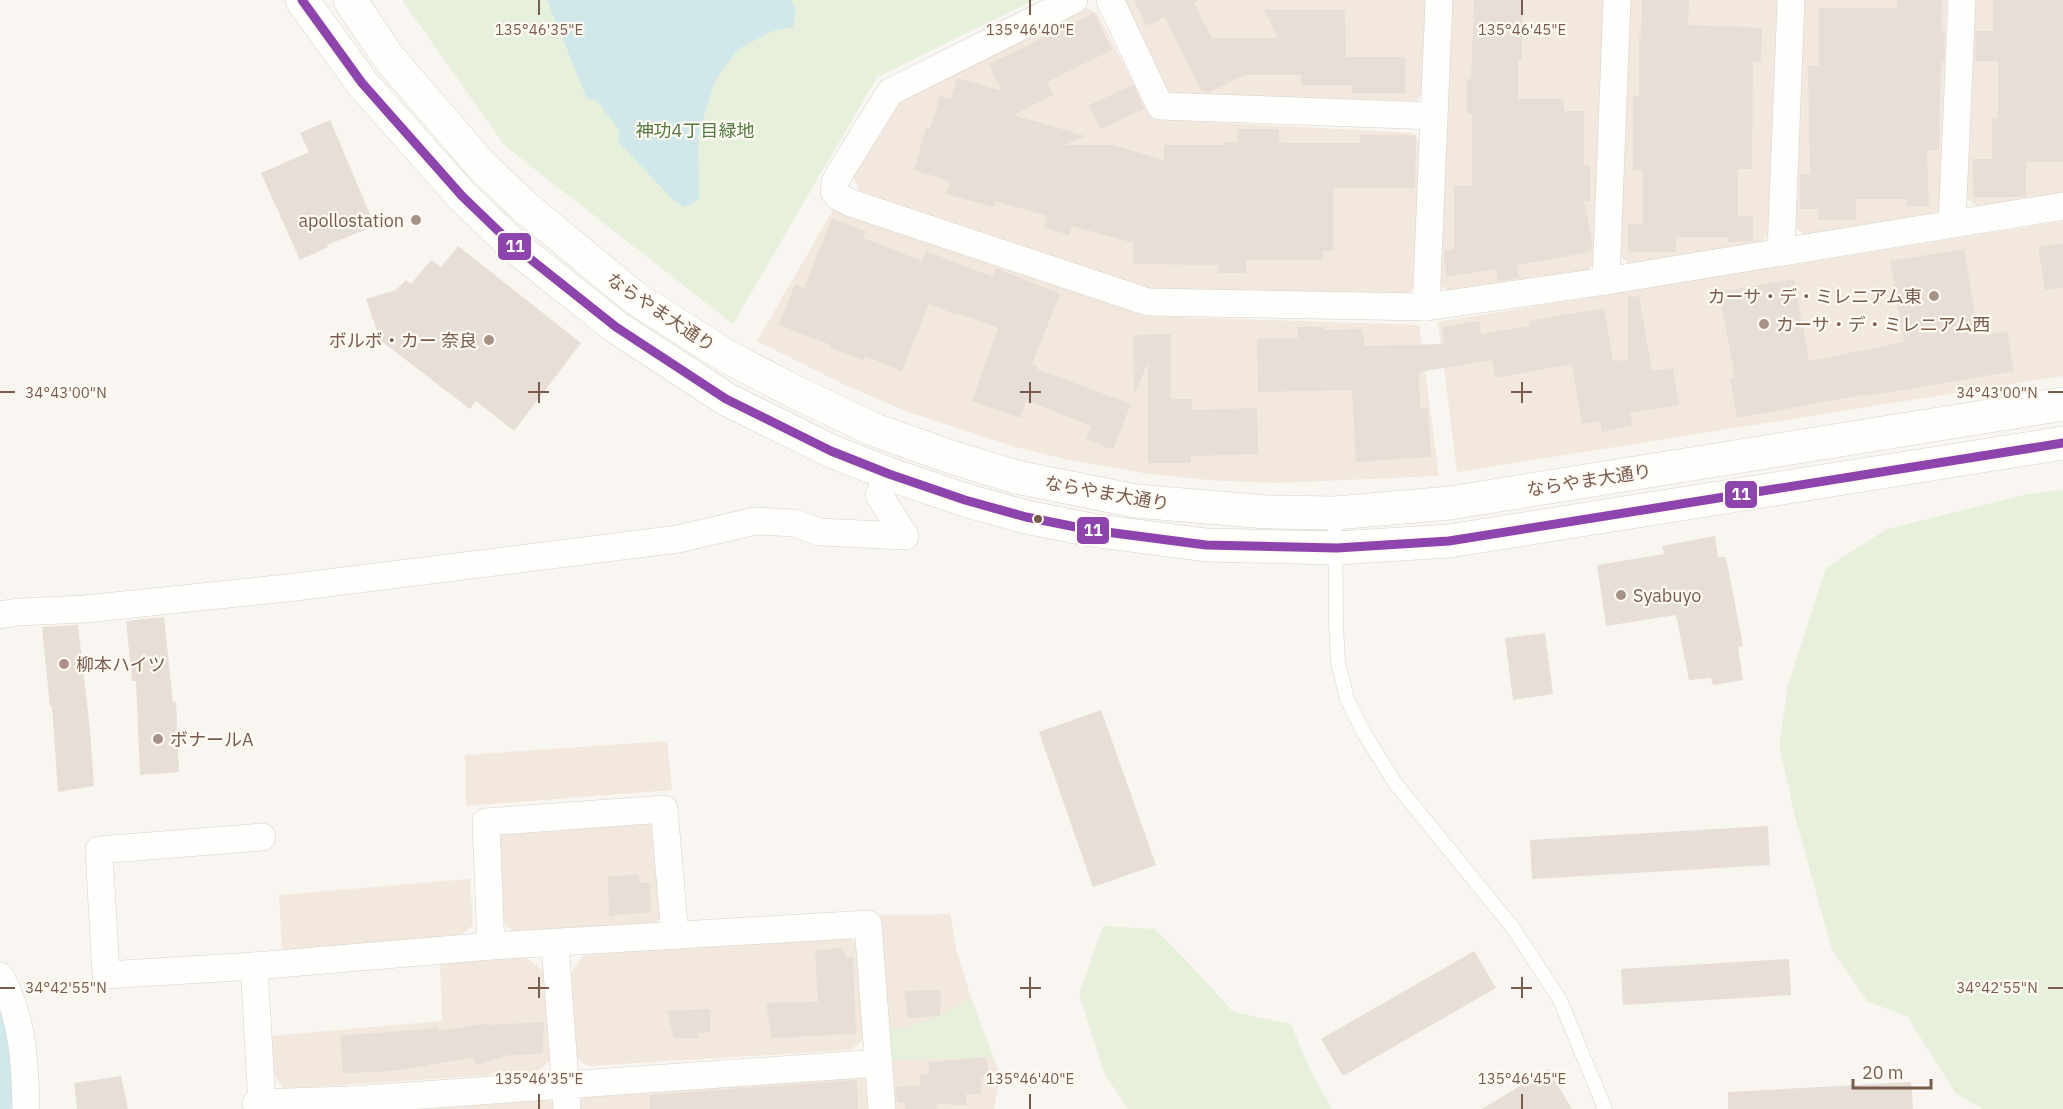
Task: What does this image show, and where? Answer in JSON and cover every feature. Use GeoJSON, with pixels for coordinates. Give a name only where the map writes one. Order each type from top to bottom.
{"type":"FeatureCollection","features":[{"type":"Feature","properties":{"kind":"street","name":"ならやま大通り"},"geometry":{"type":"LineString","coordinates":[[302,0],[362,83],[462,196],[514,246],[616,327],[726,399],[831,451],[890,474],[985,506],[1026,517],[1090,530],[1206,545],[1337,548],[1449,540],[2063,443]]}},
{"type":"Feature","properties":{"kind":"street","name":"ならやま大通り"},"geometry":{"type":"LineString","coordinates":[[350,0],[389,58],[481,165],[526,208],[635,298],[728,357],[875,430],[1016,477],[1136,501],[1268,512],[1335,513],[1450,503],[2063,404]]}},
{"type":"Feature","properties":{"kind":"street"},"geometry":{"type":"LineString","coordinates":[[1074,0],[890,92],[840,173],[835,182],[834,191],[839,197],[851,203],[1148,302],[1426,307],[1606,281],[2063,206]]}},
{"type":"Feature","properties":{"kind":"street"},"geometry":{"type":"LineString","coordinates":[[1110,0],[1160,106],[1434,116]]}},
{"type":"Feature","properties":{"kind":"street"},"geometry":{"type":"LineString","coordinates":[[1426,307],[1439,0]]}},
{"type":"Feature","properties":{"kind":"street"},"geometry":{"type":"LineString","coordinates":[[1606,281],[1617,0]]}},
{"type":"Feature","properties":{"kind":"street"},"geometry":{"type":"LineString","coordinates":[[1781,252],[1791,0]]}},
{"type":"Feature","properties":{"kind":"street"},"geometry":{"type":"LineString","coordinates":[[1952,224],[1962,0]]}},
{"type":"Feature","properties":{"kind":"street"},"geometry":{"type":"LineString","coordinates":[[0,615],[85,609],[287,588],[678,539],[755,521],[795,523],[819,531],[905,536],[879,495],[890,474]]}},
{"type":"Feature","properties":{"kind":"street"},"geometry":{"type":"LineString","coordinates":[[491,946],[486,822],[664,809],[675,936]]}},
{"type":"Feature","properties":{"kind":"street"},"geometry":{"type":"LineString","coordinates":[[262,837],[99,850],[106,975],[254,966],[491,946],[868,924],[882,1109]]}},
{"type":"Feature","properties":{"kind":"street"},"geometry":{"type":"LineString","coordinates":[[555,943],[566,1098]]}},
{"type":"Feature","properties":{"kind":"street"},"geometry":{"type":"LineString","coordinates":[[254,966],[259,1103],[351,1104],[566,1098],[879,1064]]}},
{"type":"Feature","properties":{"kind":"street"},"geometry":{"type":"LineString","coordinates":[[0,976],[9,993],[19,1027],[26,1109]]}},
{"type":"Feature","properties":{"kind":"lane"},"geometry":{"type":"LineString","coordinates":[[1335,513],[1338,663],[1347,699],[1364,733],[1395,783],[1513,928],[1560,1000],[1605,1109]]}},
{"type":"Feature","properties":{"kind":"shaded area"},"geometry":{"type":"Polygon","coordinates":[[[1122,0],[1426,0],[1423,93],[1413,103],[1174,94],[1163,87],[1122,0]]]}},
{"type":"Feature","properties":{"kind":"shaded area"},"geometry":{"type":"Polygon","coordinates":[[[1451,0],[1604,0],[1594,263],[1585,273],[1452,295],[1439,283],[1451,0]]]}},
{"type":"Feature","properties":{"kind":"shaded area"},"geometry":{"type":"Polygon","coordinates":[[[1630,0],[1778,0],[1768,235],[1758,245],[1630,264],[1619,255],[1630,0]]]}},
{"type":"Feature","properties":{"kind":"shaded area"},"geometry":{"type":"Polygon","coordinates":[[[1805,0],[1947,0],[1941,207],[1932,219],[1807,237],[1794,226],[1805,0]]]}},
{"type":"Feature","properties":{"kind":"shaded area"},"geometry":{"type":"Polygon","coordinates":[[[1974,0],[2063,0],[2063,195],[1979,208],[1966,197],[1974,0]]]}},
{"type":"Feature","properties":{"kind":"shaded area"},"geometry":{"type":"Polygon","coordinates":[[[1084,8],[1097,13],[1152,119],[1413,133],[1420,141],[1414,287],[1403,297],[1154,292],[861,193],[853,177],[902,98],[1084,8]]]}},
{"type":"Feature","properties":{"kind":"shaded area"},"geometry":{"type":"Polygon","coordinates":[[[833,210],[1147,316],[1419,325],[1439,476],[1273,483],[1208,480],[1143,473],[1065,459],[1015,447],[906,411],[847,386],[757,341],[833,210]]]}},
{"type":"Feature","properties":{"kind":"shaded area"},"geometry":{"type":"Polygon","coordinates":[[[2063,221],[2063,376],[1457,472],[1438,322],[2063,221]]]}},
{"type":"Feature","properties":{"kind":"shaded area"},"geometry":{"type":"Polygon","coordinates":[[[667,741],[672,790],[466,806],[465,755],[667,741]]]}},
{"type":"Feature","properties":{"kind":"shaded area"},"geometry":{"type":"Polygon","coordinates":[[[642,817],[659,832],[666,911],[651,928],[520,937],[503,922],[495,844],[509,827],[642,817]]]}},
{"type":"Feature","properties":{"kind":"shaded area"},"geometry":{"type":"Polygon","coordinates":[[[470,879],[473,925],[459,937],[282,952],[279,895],[470,879]]]}},
{"type":"Feature","properties":{"kind":"shaded area"},"geometry":{"type":"Polygon","coordinates":[[[950,914],[957,952],[971,998],[1000,1075],[994,1109],[890,1109],[877,915],[950,914]]]}},
{"type":"Feature","properties":{"kind":"shaded area"},"geometry":{"type":"Polygon","coordinates":[[[846,935],[862,949],[869,1034],[851,1050],[588,1066],[573,1056],[569,975],[584,955],[846,935]]]}},
{"type":"Feature","properties":{"kind":"shaded area"},"geometry":{"type":"Polygon","coordinates":[[[527,958],[546,973],[551,1059],[537,1072],[283,1089],[272,1070],[270,1036],[442,1021],[440,961],[527,958]]]}},
{"type":"Feature","properties":{"kind":"shaded area"},"geometry":{"type":"Polygon","coordinates":[[[857,1072],[869,1084],[871,1109],[576,1109],[576,1105],[590,1090],[857,1072]]]}},
{"type":"Feature","properties":{"kind":"shaded area"},"geometry":{"type":"Polygon","coordinates":[[[543,1092],[559,1109],[368,1109],[543,1092]]]}},
{"type":"Feature","properties":{"kind":"green space","name":"神功4丁目緑地"},"geometry":{"type":"Polygon","coordinates":[[[402,0],[1034,0],[877,77],[733,324],[505,146],[402,0]]]}},
{"type":"Feature","properties":{"kind":"green space"},"geometry":{"type":"Polygon","coordinates":[[[2063,490],[2063,1109],[1983,1109],[1956,1094],[1907,1016],[1868,1002],[1832,950],[1795,816],[1779,745],[1788,685],[1826,568],[1887,529],[2028,494],[2063,490]]]}},
{"type":"Feature","properties":{"kind":"green space"},"geometry":{"type":"Polygon","coordinates":[[[1103,926],[1155,929],[1233,1012],[1291,1024],[1311,1072],[1332,1109],[1128,1109],[1104,1073],[1079,994],[1103,926]]]}},
{"type":"Feature","properties":{"kind":"green space"},"geometry":{"type":"Polygon","coordinates":[[[971,998],[993,1057],[886,1060],[885,1030],[908,1027],[933,1019],[971,998]]]}},
{"type":"Feature","properties":{"kind":"water"},"geometry":{"type":"Polygon","coordinates":[[[547,0],[790,0],[796,9],[793,27],[773,31],[738,49],[715,81],[698,136],[699,200],[684,207],[672,199],[618,141],[619,130],[597,101],[587,99],[547,0]]]}},
{"type":"Feature","properties":{"kind":"building"},"geometry":{"type":"Polygon","coordinates":[[[1134,0],[1200,0],[1194,3],[1212,38],[1278,38],[1264,10],[1345,10],[1346,57],[1405,57],[1405,93],[1352,93],[1352,85],[1301,85],[1301,75],[1244,75],[1210,92],[1202,92],[1165,17],[1146,26],[1134,0]]]}},
{"type":"Feature","properties":{"kind":"building"},"geometry":{"type":"Polygon","coordinates":[[[1474,0],[1522,0],[1522,60],[1518,60],[1518,99],[1564,99],[1564,111],[1584,111],[1584,165],[1590,165],[1590,201],[1584,201],[1592,242],[1591,252],[1517,265],[1519,278],[1498,281],[1496,269],[1447,277],[1444,258],[1444,251],[1454,249],[1454,186],[1472,186],[1472,114],[1467,114],[1467,79],[1471,79],[1474,0]]]}},
{"type":"Feature","properties":{"kind":"building"},"geometry":{"type":"Polygon","coordinates":[[[1642,0],[1689,0],[1688,25],[1762,28],[1761,62],[1753,61],[1752,169],[1738,169],[1738,216],[1753,216],[1753,241],[1728,242],[1728,237],[1676,237],[1676,252],[1628,252],[1628,224],[1643,224],[1643,171],[1633,171],[1633,96],[1639,96],[1639,36],[1641,36],[1642,0]]]}},
{"type":"Feature","properties":{"kind":"building"},"geometry":{"type":"Polygon","coordinates":[[[1897,0],[1942,0],[1941,31],[1945,31],[1944,61],[1941,61],[1939,150],[1927,150],[1929,206],[1906,206],[1906,199],[1856,199],[1856,220],[1818,220],[1818,209],[1800,209],[1800,174],[1810,174],[1808,66],[1819,66],[1819,8],[1897,8],[1897,0]]]}},
{"type":"Feature","properties":{"kind":"building"},"geometry":{"type":"Polygon","coordinates":[[[1993,0],[2063,0],[2063,162],[2026,162],[2026,196],[2020,197],[1973,197],[1973,159],[1992,159],[1992,118],[1998,118],[1998,61],[1975,61],[1976,31],[1993,31],[1993,0]]]}},
{"type":"Feature","properties":{"kind":"building"},"geometry":{"type":"Polygon","coordinates":[[[1094,13],[1112,50],[1047,82],[1053,95],[1013,115],[1086,136],[1065,145],[1113,145],[1164,160],[1164,145],[1224,145],[1224,142],[1238,142],[1238,129],[1279,129],[1279,142],[1285,143],[1360,143],[1360,135],[1416,135],[1415,188],[1333,188],[1333,251],[1323,251],[1323,260],[1246,260],[1246,273],[1218,273],[1218,265],[1133,264],[1133,243],[1072,226],[1069,235],[1044,228],[1047,216],[995,201],[994,207],[946,194],[950,181],[914,170],[926,128],[930,129],[940,96],[951,100],[957,78],[1002,91],[989,64],[1094,13]]]}},
{"type":"Feature","properties":{"kind":"building"},"geometry":{"type":"Polygon","coordinates":[[[1133,85],[1144,109],[1100,129],[1089,105],[1133,85]]]}},
{"type":"Feature","properties":{"kind":"building"},"geometry":{"type":"Polygon","coordinates":[[[330,120],[375,226],[327,245],[328,247],[300,260],[261,173],[309,152],[300,133],[330,120]]]}},
{"type":"Feature","properties":{"kind":"building"},"geometry":{"type":"Polygon","coordinates":[[[832,218],[865,231],[863,238],[922,261],[926,251],[993,277],[996,268],[1060,294],[1032,364],[1038,366],[1037,369],[1131,404],[1113,450],[1086,439],[1091,426],[1026,400],[1020,418],[972,401],[998,328],[958,313],[957,315],[929,304],[902,371],[865,356],[863,360],[830,348],[831,345],[779,325],[795,284],[804,288],[832,218]]]}},
{"type":"Feature","properties":{"kind":"building"},"geometry":{"type":"Polygon","coordinates":[[[2063,243],[2063,287],[2045,290],[2038,247],[2063,243]]]}},
{"type":"Feature","properties":{"kind":"building","name":"ボルボ・カー 奈良"},"geometry":{"type":"Polygon","coordinates":[[[458,246],[581,343],[514,431],[476,401],[470,409],[380,340],[366,299],[396,290],[406,280],[411,284],[431,260],[441,267],[458,246]]]}},
{"type":"Feature","properties":{"kind":"building"},"geometry":{"type":"Polygon","coordinates":[[[1964,249],[1979,336],[2007,331],[2014,371],[1867,396],[1867,394],[1737,418],[1730,379],[1734,378],[1734,371],[1719,292],[1794,279],[1809,361],[1904,342],[1890,261],[1964,249]]]}},
{"type":"Feature","properties":{"kind":"building"},"geometry":{"type":"Polygon","coordinates":[[[1639,296],[1652,371],[1673,368],[1679,405],[1630,413],[1633,426],[1602,432],[1600,421],[1582,424],[1572,364],[1495,378],[1492,360],[1419,372],[1420,409],[1428,408],[1431,457],[1356,462],[1352,390],[1258,392],[1257,339],[1298,338],[1298,327],[1324,327],[1324,330],[1363,329],[1364,346],[1444,344],[1442,327],[1479,321],[1481,334],[1530,326],[1529,321],[1604,308],[1613,361],[1628,360],[1628,297],[1639,296]]]}},
{"type":"Feature","properties":{"kind":"building"},"geometry":{"type":"Polygon","coordinates":[[[1171,334],[1171,399],[1192,399],[1192,410],[1257,408],[1258,454],[1191,456],[1190,463],[1148,463],[1148,362],[1134,396],[1133,335],[1171,334]]]}},
{"type":"Feature","properties":{"kind":"building"},"geometry":{"type":"Polygon","coordinates":[[[1715,536],[1718,557],[1726,557],[1743,646],[1738,647],[1743,680],[1713,685],[1711,678],[1689,680],[1676,615],[1606,626],[1597,565],[1664,554],[1662,546],[1715,536]]]}},
{"type":"Feature","properties":{"kind":"building"},"geometry":{"type":"Polygon","coordinates":[[[164,617],[173,702],[176,702],[179,772],[140,775],[136,681],[132,681],[126,621],[164,617]]]}},
{"type":"Feature","properties":{"kind":"building"},"geometry":{"type":"Polygon","coordinates":[[[78,625],[94,786],[58,792],[52,706],[50,706],[42,627],[78,625]]]}},
{"type":"Feature","properties":{"kind":"building"},"geometry":{"type":"Polygon","coordinates":[[[1545,633],[1553,694],[1513,700],[1505,638],[1545,633]]]}},
{"type":"Feature","properties":{"kind":"building"},"geometry":{"type":"Polygon","coordinates":[[[1101,710],[1156,865],[1093,887],[1039,732],[1101,710]]]}},
{"type":"Feature","properties":{"kind":"building"},"geometry":{"type":"Polygon","coordinates":[[[1768,826],[1770,865],[1532,879],[1530,840],[1768,826]]]}},
{"type":"Feature","properties":{"kind":"building"},"geometry":{"type":"Polygon","coordinates":[[[639,875],[639,883],[650,883],[651,912],[609,916],[608,876],[639,875]]]}},
{"type":"Feature","properties":{"kind":"building"},"geometry":{"type":"Polygon","coordinates":[[[842,948],[846,958],[853,957],[856,1034],[772,1038],[766,1003],[818,1002],[815,950],[842,948]]]}},
{"type":"Feature","properties":{"kind":"building"},"geometry":{"type":"Polygon","coordinates":[[[1474,951],[1496,988],[1343,1076],[1321,1039],[1474,951]]]}},
{"type":"Feature","properties":{"kind":"building"},"geometry":{"type":"Polygon","coordinates":[[[1789,959],[1791,995],[1623,1005],[1621,969],[1789,959]]]}},
{"type":"Feature","properties":{"kind":"building"},"geometry":{"type":"Polygon","coordinates":[[[941,990],[940,1016],[908,1018],[904,991],[941,990]]]}},
{"type":"Feature","properties":{"kind":"building"},"geometry":{"type":"Polygon","coordinates":[[[710,1009],[710,1032],[698,1033],[698,1038],[674,1038],[667,1011],[710,1009]]]}},
{"type":"Feature","properties":{"kind":"building"},"geometry":{"type":"Polygon","coordinates":[[[544,1022],[542,1054],[509,1055],[476,1065],[474,1057],[381,1072],[343,1073],[340,1036],[438,1028],[438,1031],[489,1023],[489,1025],[544,1022]]]}},
{"type":"Feature","properties":{"kind":"building"},"geometry":{"type":"Polygon","coordinates":[[[986,1057],[989,1077],[981,1077],[981,1094],[966,1094],[966,1105],[936,1104],[937,1109],[905,1109],[905,1102],[897,1102],[896,1087],[920,1085],[920,1075],[929,1074],[929,1062],[986,1057]]]}},
{"type":"Feature","properties":{"kind":"building"},"geometry":{"type":"Polygon","coordinates":[[[1548,1069],[1572,1109],[1482,1109],[1548,1069]]]}},
{"type":"Feature","properties":{"kind":"building"},"geometry":{"type":"Polygon","coordinates":[[[121,1076],[128,1109],[77,1109],[74,1083],[121,1076]]]}},
{"type":"Feature","properties":{"kind":"building"},"geometry":{"type":"Polygon","coordinates":[[[857,1080],[858,1109],[650,1109],[650,1095],[857,1080]]]}},
{"type":"Feature","properties":{"kind":"building"},"geometry":{"type":"Polygon","coordinates":[[[1911,1082],[1913,1109],[1728,1109],[1728,1092],[1911,1082]]]}},
{"type":"Feature","properties":{"kind":"waterway"},"geometry":{"type":"LineString","coordinates":[[0,1011],[14,1052],[12,1109]]}},
{"type":"Feature","properties":{"kind":"transit line","name":"11"},"geometry":{"type":"LineString","coordinates":[[302,0],[362,83],[462,196],[514,246],[616,327],[726,399],[831,451],[965,500],[1026,517],[1091,530],[1206,545],[1337,548],[1449,541],[2063,443]]}},
{"type":"Feature","properties":{"kind":"place","name":"apollostation"},"geometry":{"type":"Point","coordinates":[416,220]}},
{"type":"Feature","properties":{"kind":"place","name":"カーサ・デ・ミレニアム東"},"geometry":{"type":"Point","coordinates":[1934,296]}},
{"type":"Feature","properties":{"kind":"place","name":"カーサ・デ・ミレニアム西"},"geometry":{"type":"Point","coordinates":[1764,324]}},
{"type":"Feature","properties":{"kind":"place","name":"ボルボ・カー 奈良"},"geometry":{"type":"Point","coordinates":[489,340]}},
{"type":"Feature","properties":{"kind":"place","name":"Syabuyo"},"geometry":{"type":"Point","coordinates":[1621,595]}},
{"type":"Feature","properties":{"kind":"place","name":"柳本ハイツ"},"geometry":{"type":"Point","coordinates":[64,664]}},
{"type":"Feature","properties":{"kind":"place","name":"ボナールA"},"geometry":{"type":"Point","coordinates":[158,739]}}]}
